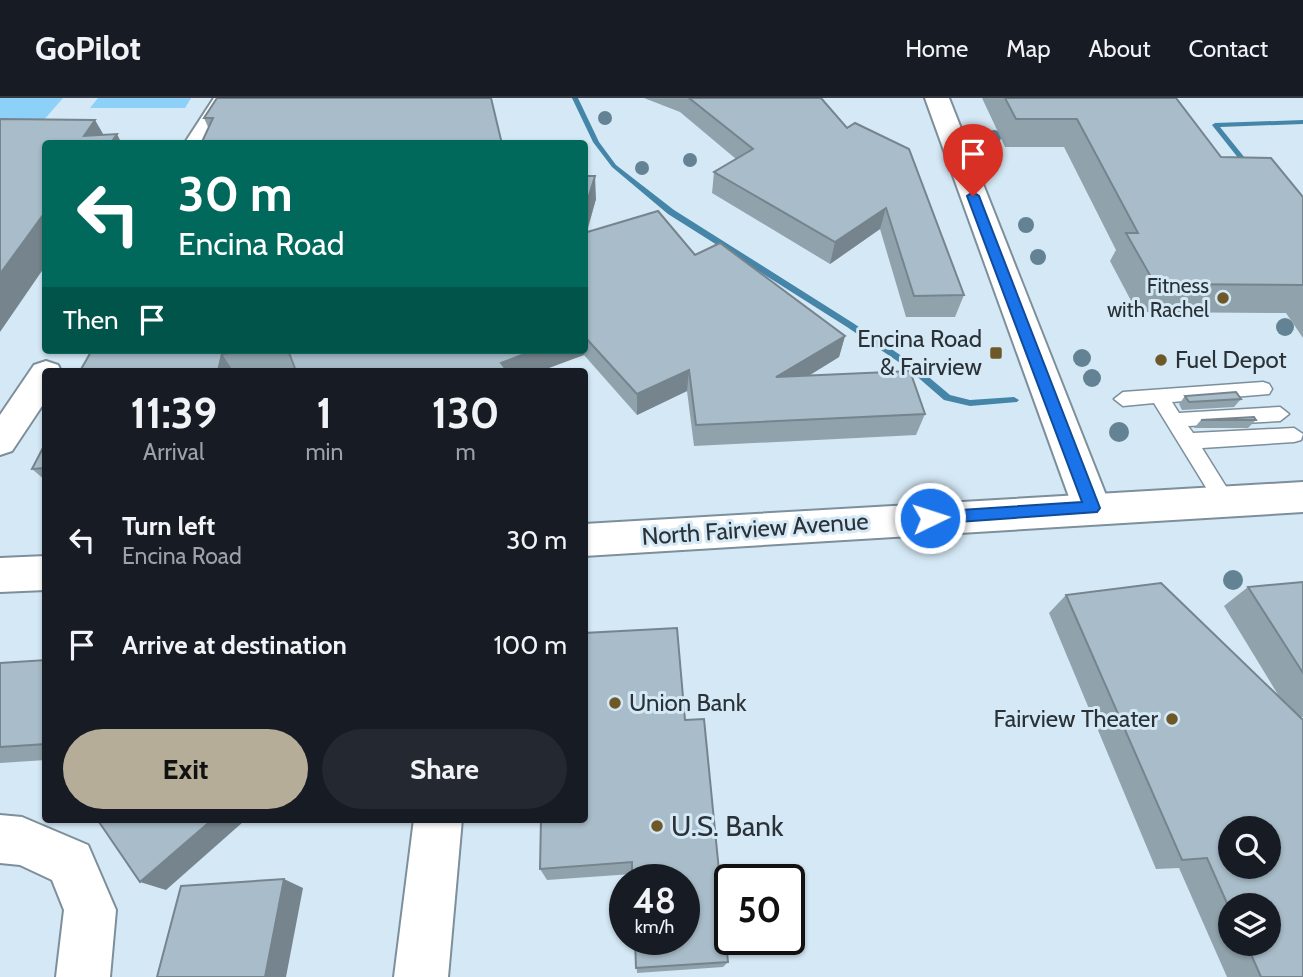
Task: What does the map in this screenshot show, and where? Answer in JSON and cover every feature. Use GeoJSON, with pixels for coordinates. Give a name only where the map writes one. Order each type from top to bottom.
{"type":"FeatureCollection","features":[{"type":"Feature","properties":{"kind":"street"},"geometry":{"type":"LineString","coordinates":[[199,140],[226,98]]}},
{"type":"Feature","properties":{"kind":"street"},"geometry":{"type":"LineString","coordinates":[[937,98],[1092,508]]}},
{"type":"Feature","properties":{"kind":"street"},"geometry":{"type":"LineString","coordinates":[[0,442],[42,378]]}},
{"type":"Feature","properties":{"kind":"street","name":"North Fairview Avenue"},"geometry":{"type":"LineString","coordinates":[[588,540],[1303,497]]}},
{"type":"Feature","properties":{"kind":"street"},"geometry":{"type":"LineString","coordinates":[[0,575],[42,573]]}},
{"type":"Feature","properties":{"kind":"street"},"geometry":{"type":"LineString","coordinates":[[421,977],[438,823]]}},
{"type":"Feature","properties":{"kind":"street"},"geometry":{"type":"LineString","coordinates":[[0,839],[22,841],[70,863],[90,910],[83,977]]}},
{"type":"Feature","properties":{"kind":"lane"},"geometry":{"type":"LineString","coordinates":[[1123,399],[1263,389]]}},
{"type":"Feature","properties":{"kind":"lane"},"geometry":{"type":"LineString","coordinates":[[1159,396],[1225,501]]}},
{"type":"Feature","properties":{"kind":"lane"},"geometry":{"type":"LineString","coordinates":[[1174,420],[1280,414]]}},
{"type":"Feature","properties":{"kind":"lane"},"geometry":{"type":"LineString","coordinates":[[1188,441],[1294,435]]}},
{"type":"Feature","properties":{"kind":"shaded area"},"geometry":{"type":"Polygon","coordinates":[[[0,98],[63,98],[22,145],[0,145],[0,98]]]}},
{"type":"Feature","properties":{"kind":"shaded area"},"geometry":{"type":"Polygon","coordinates":[[[98,98],[191,98],[185,108],[90,108],[98,98]]]}},
{"type":"Feature","properties":{"kind":"building"},"geometry":{"type":"Polygon","coordinates":[[[217,98],[491,98],[501,140],[203,140],[213,118],[204,118],[217,98]]]}},
{"type":"Feature","properties":{"kind":"building"},"geometry":{"type":"Polygon","coordinates":[[[689,98],[821,98],[847,128],[855,123],[909,149],[964,295],[914,296],[886,208],[835,242],[714,172],[753,149],[689,98]]]}},
{"type":"Feature","properties":{"kind":"building"},"geometry":{"type":"Polygon","coordinates":[[[1005,98],[1176,98],[1221,157],[1271,158],[1303,197],[1303,285],[1155,284],[1126,233],[1138,233],[1077,119],[1016,119],[1005,98]]]}},
{"type":"Feature","properties":{"kind":"building"},"geometry":{"type":"Polygon","coordinates":[[[0,119],[95,120],[84,136],[117,134],[113,140],[42,140],[42,216],[0,274],[0,119]]]}},
{"type":"Feature","properties":{"kind":"building"},"geometry":{"type":"Polygon","coordinates":[[[588,176],[595,176],[588,199],[588,176]]]}},
{"type":"Feature","properties":{"kind":"building"},"geometry":{"type":"Polygon","coordinates":[[[658,211],[695,255],[720,243],[845,336],[776,377],[910,371],[925,414],[696,425],[689,370],[637,394],[588,340],[588,232],[658,211]]]}},
{"type":"Feature","properties":{"kind":"building"},"geometry":{"type":"Polygon","coordinates":[[[90,354],[222,354],[219,368],[82,368],[90,354]]]}},
{"type":"Feature","properties":{"kind":"building"},"geometry":{"type":"Polygon","coordinates":[[[290,354],[525,354],[501,363],[505,368],[295,368],[290,354]]]}},
{"type":"Feature","properties":{"kind":"building"},"geometry":{"type":"Polygon","coordinates":[[[1236,392],[1241,399],[1189,402],[1185,396],[1236,392]]]}},
{"type":"Feature","properties":{"kind":"building"},"geometry":{"type":"Polygon","coordinates":[[[1254,417],[1256,420],[1201,420],[1254,417]]]}},
{"type":"Feature","properties":{"kind":"building"},"geometry":{"type":"Polygon","coordinates":[[[42,450],[42,468],[32,469],[42,450]]]}},
{"type":"Feature","properties":{"kind":"building"},"geometry":{"type":"Polygon","coordinates":[[[1303,582],[1303,673],[1248,587],[1303,582]]]}},
{"type":"Feature","properties":{"kind":"building"},"geometry":{"type":"Polygon","coordinates":[[[1161,583],[1303,720],[1303,977],[1261,977],[1252,956],[1281,956],[1281,893],[1222,893],[1207,858],[1182,860],[1066,595],[1161,583]]]}},
{"type":"Feature","properties":{"kind":"building"},"geometry":{"type":"Polygon","coordinates":[[[677,628],[685,720],[704,719],[718,864],[714,864],[714,955],[727,955],[728,962],[636,968],[636,955],[700,955],[700,864],[632,862],[540,869],[541,823],[588,823],[588,633],[677,628]]]}},
{"type":"Feature","properties":{"kind":"building"},"geometry":{"type":"Polygon","coordinates":[[[42,660],[42,744],[0,747],[0,663],[42,660]]]}},
{"type":"Feature","properties":{"kind":"building"},"geometry":{"type":"Polygon","coordinates":[[[100,823],[208,823],[140,882],[100,823]]]}},
{"type":"Feature","properties":{"kind":"building"},"geometry":{"type":"Polygon","coordinates":[[[284,879],[265,977],[157,977],[181,886],[284,879]]]}},
{"type":"Feature","properties":{"kind":"waterway"},"geometry":{"type":"LineString","coordinates":[[575,98],[596,142],[614,166],[671,212],[850,325],[909,365],[947,398],[970,403],[1014,400]]}},
{"type":"Feature","properties":{"kind":"waterway"},"geometry":{"type":"LineString","coordinates":[[1249,168],[1215,125],[1303,122]]}},
{"type":"Feature","properties":{"kind":"place","name":"Fitness with Rachel"},"geometry":{"type":"Point","coordinates":[1223,298]}},
{"type":"Feature","properties":{"kind":"place","name":"Encina Road & Fairview"},"geometry":{"type":"Point","coordinates":[996,353]}},
{"type":"Feature","properties":{"kind":"place","name":"Fuel Depot"},"geometry":{"type":"Point","coordinates":[1161,360]}},
{"type":"Feature","properties":{"kind":"place","name":"Union Bank"},"geometry":{"type":"Point","coordinates":[615,703]}},
{"type":"Feature","properties":{"kind":"place","name":"Fairview Theater"},"geometry":{"type":"Point","coordinates":[1172,719]}},
{"type":"Feature","properties":{"kind":"place","name":"U.S. Bank"},"geometry":{"type":"Point","coordinates":[657,826]}},
{"type":"Feature","properties":{"kind":"route"},"geometry":{"type":"LineString","coordinates":[[930,518],[1092,508],[973,196]]}}]}
